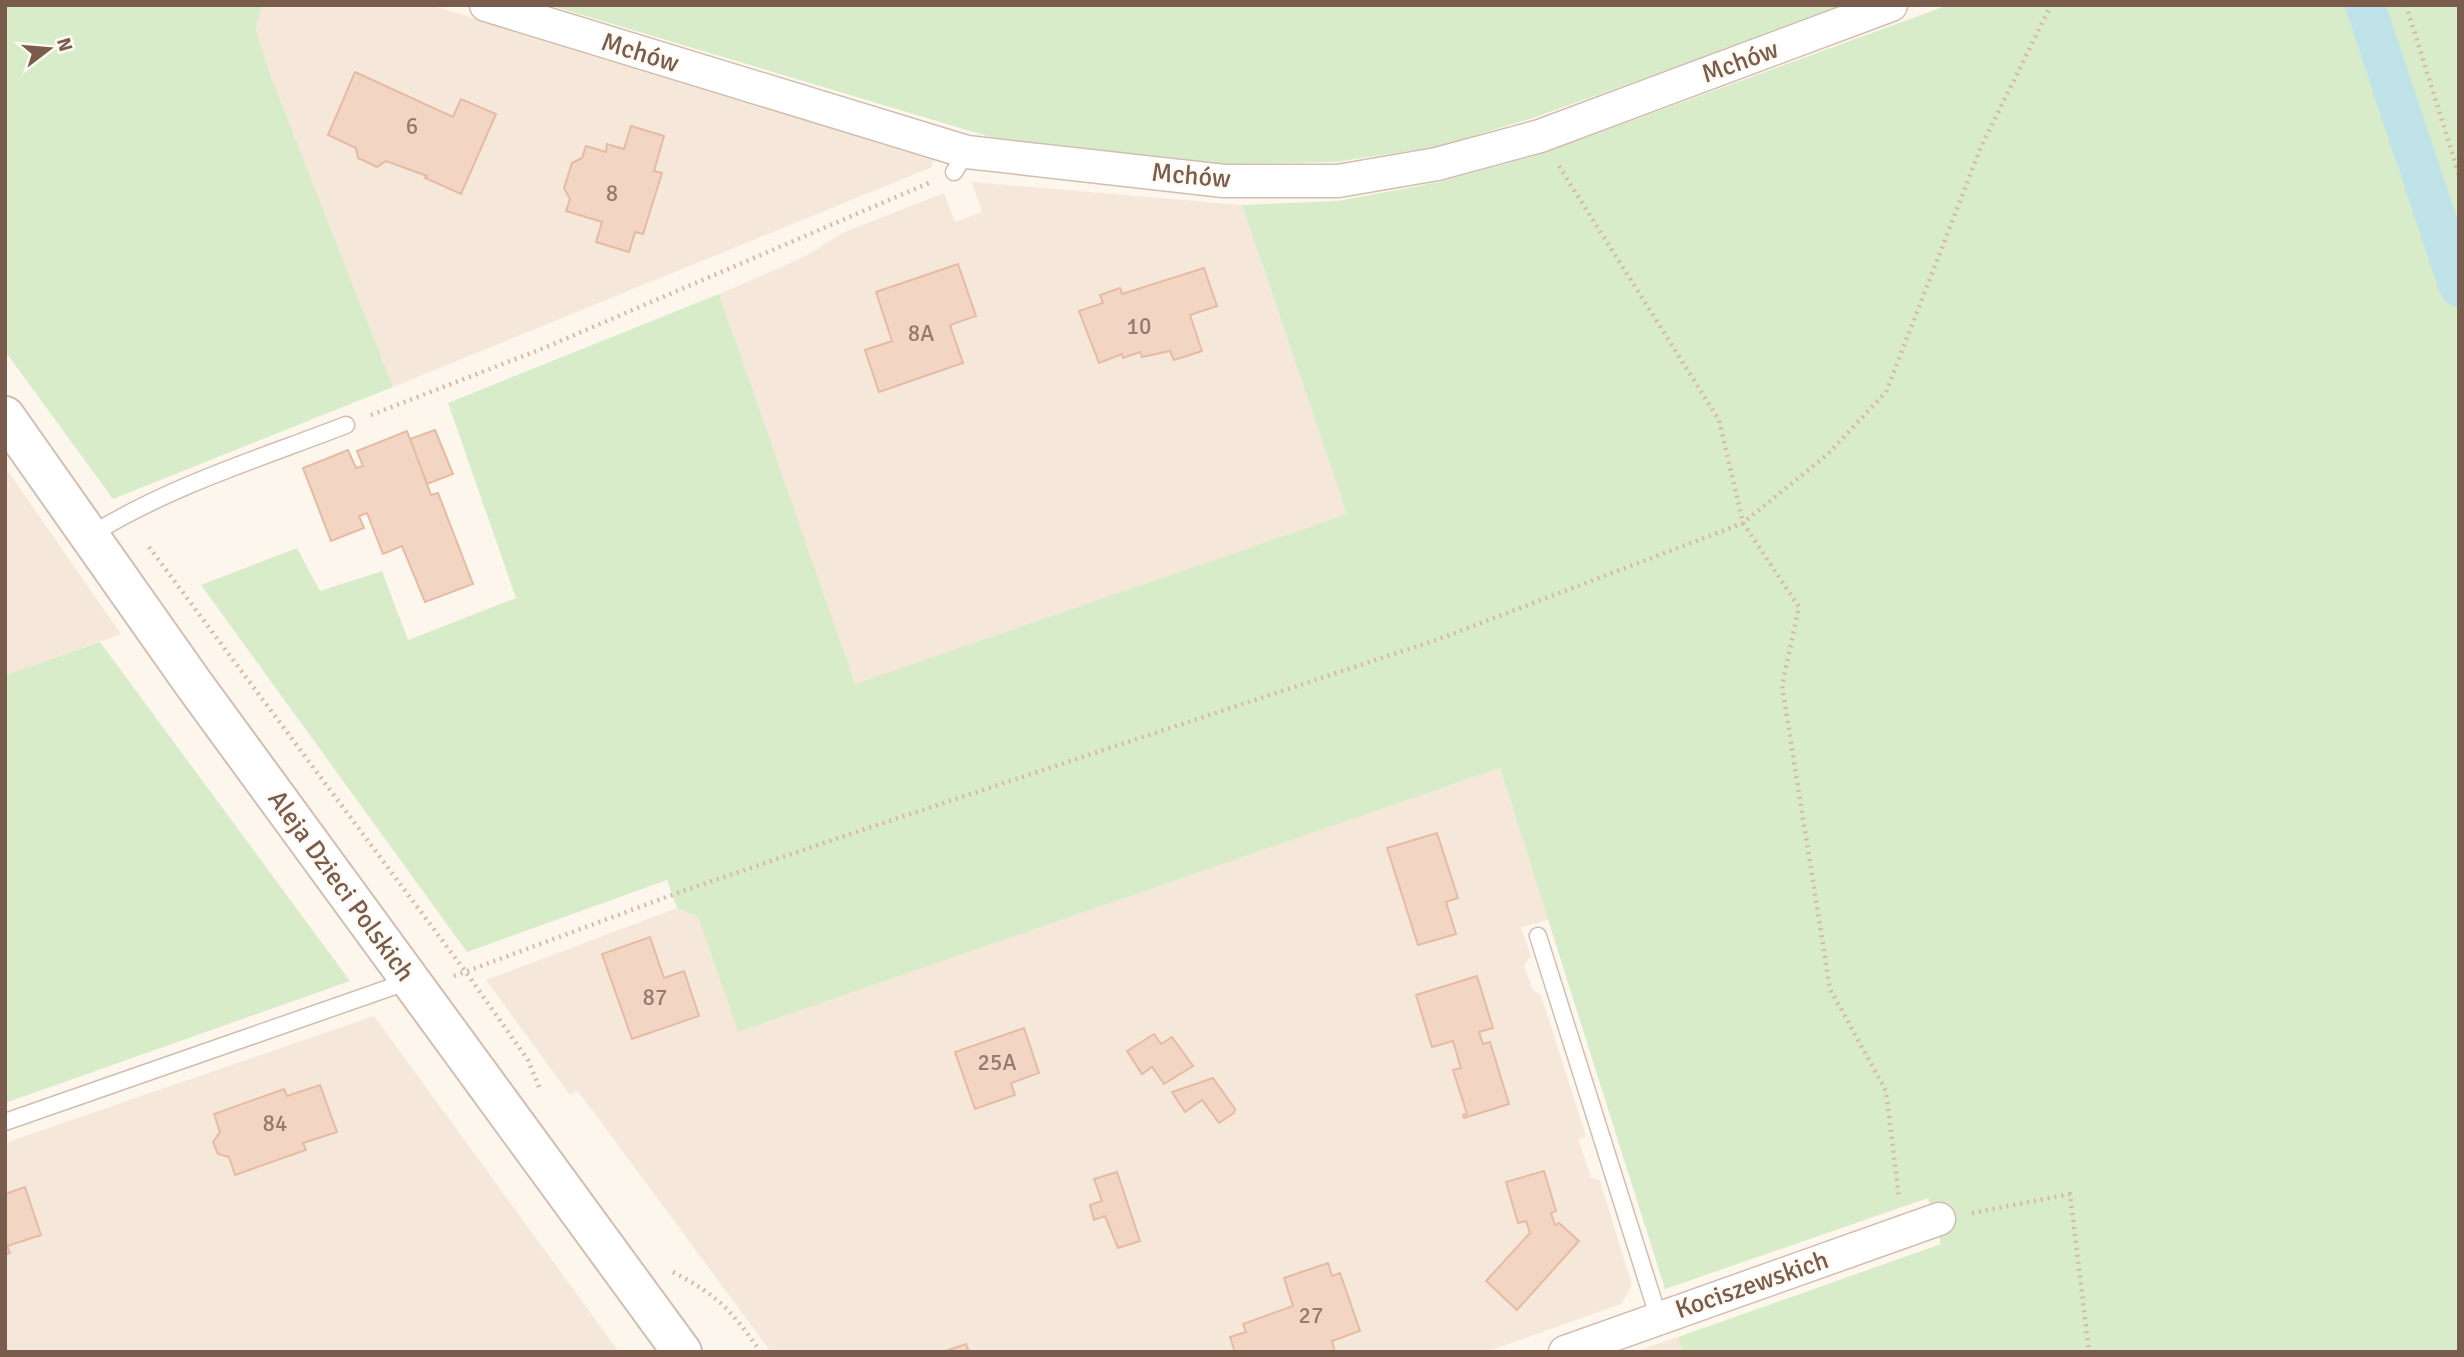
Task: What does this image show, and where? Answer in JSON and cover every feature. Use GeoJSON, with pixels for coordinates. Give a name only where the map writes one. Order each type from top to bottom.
{"type":"FeatureCollection","features":[{"type":"Feature","properties":{"kind":"street","name":"Mchów"},"geometry":{"type":"LineString","coordinates":[[486,5],[961,162],[1224,181],[1338,181],[1437,164],[1540,136],[1891,5]]}},
{"type":"Feature","properties":{"kind":"street","name":"Aleja Dzieci Polskich"},"geometry":{"type":"LineString","coordinates":[[5,416],[104,526],[193,683],[682,1352]]}},
{"type":"Feature","properties":{"kind":"street","name":"Kociszewskich"},"geometry":{"type":"LineString","coordinates":[[1565,1352],[1939,1219]]}},
{"type":"Feature","properties":{"kind":"lane"},"geometry":{"type":"LineString","coordinates":[[104,526],[213,476],[346,425]]}},
{"type":"Feature","properties":{"kind":"lane"},"geometry":{"type":"LineString","coordinates":[[1538,936],[1659,1319]]}},
{"type":"Feature","properties":{"kind":"lane"},"geometry":{"type":"LineString","coordinates":[[5,1122],[413,987]]}},
{"type":"Feature","properties":{"kind":"path"},"geometry":{"type":"LineString","coordinates":[[413,987],[465,971],[840,837],[1439,639],[1743,523],[1828,454],[1886,392],[1981,147],[2051,5]]}},
{"type":"Feature","properties":{"kind":"path"},"geometry":{"type":"LineString","coordinates":[[2406,5],[2459,175]]}},
{"type":"Feature","properties":{"kind":"path"},"geometry":{"type":"LineString","coordinates":[[1540,136],[1719,420],[1743,523],[1799,607],[1782,685],[1830,989],[1886,1091],[1903,1232]]}},
{"type":"Feature","properties":{"kind":"path"},"geometry":{"type":"LineString","coordinates":[[346,425],[544,348],[961,162]]}},
{"type":"Feature","properties":{"kind":"path"},"geometry":{"type":"LineString","coordinates":[[104,526],[129,533],[159,558],[465,971],[528,1060],[542,1095]]}},
{"type":"Feature","properties":{"kind":"path"},"geometry":{"type":"LineString","coordinates":[[1939,1219],[2070,1194],[2089,1352]]}},
{"type":"Feature","properties":{"kind":"path"},"geometry":{"type":"LineString","coordinates":[[670,1271],[700,1286],[726,1305],[761,1352]]}},
{"type":"Feature","properties":{"kind":"shaded area"},"geometry":{"type":"Polygon","coordinates":[[[262,5],[431,5],[933,160],[932,167],[393,387],[270,74],[256,30],[262,5]]]}},
{"type":"Feature","properties":{"kind":"shaded area"},"geometry":{"type":"Polygon","coordinates":[[[972,182],[1242,205],[1347,514],[854,685],[719,294],[802,258],[844,232],[944,193],[955,222],[982,212],[972,182]]]}},
{"type":"Feature","properties":{"kind":"shaded area"},"geometry":{"type":"Polygon","coordinates":[[[5,467],[121,634],[5,675],[5,467]]]}},
{"type":"Feature","properties":{"kind":"shaded area"},"geometry":{"type":"Polygon","coordinates":[[[1500,768],[1548,920],[1521,927],[1531,956],[1524,965],[1533,990],[1541,995],[1586,1136],[1578,1139],[1591,1177],[1600,1181],[1632,1285],[1621,1304],[1486,1352],[771,1352],[578,1091],[570,1095],[486,980],[677,908],[698,917],[738,1032],[1500,768]]]}},
{"type":"Feature","properties":{"kind":"shaded area"},"geometry":{"type":"Polygon","coordinates":[[[374,1016],[619,1352],[5,1352],[5,1143],[374,1016]]]}},
{"type":"Feature","properties":{"kind":"shaded area"},"geometry":{"type":"Polygon","coordinates":[[[1678,1337],[1683,1352],[1634,1352],[1678,1337]]]}},
{"type":"Feature","properties":{"kind":"green space"},"geometry":{"type":"Polygon","coordinates":[[[5,5],[262,5],[256,30],[270,74],[393,387],[113,499],[5,351],[5,5]]]}},
{"type":"Feature","properties":{"kind":"green space"},"geometry":{"type":"Polygon","coordinates":[[[549,5],[1849,5],[1533,118],[1436,147],[1335,162],[1224,164],[997,139],[549,5]]]}},
{"type":"Feature","properties":{"kind":"green space"},"geometry":{"type":"Polygon","coordinates":[[[1948,5],[2459,5],[2459,1352],[1683,1352],[1678,1337],[1941,1244],[1928,1198],[1665,1289],[1500,768],[738,1032],[698,917],[677,908],[667,880],[467,952],[201,585],[297,548],[320,591],[382,571],[408,640],[516,598],[448,403],[719,294],[855,684],[1347,514],[1242,205],[1338,201],[1439,182],[1538,155],[1948,5]]]}},
{"type":"Feature","properties":{"kind":"green space"},"geometry":{"type":"Polygon","coordinates":[[[100,642],[350,981],[5,1103],[5,675],[100,642]]]}},
{"type":"Feature","properties":{"kind":"building"},"geometry":{"type":"Polygon","coordinates":[[[355,72],[453,117],[461,99],[496,114],[461,194],[425,178],[427,176],[386,161],[377,167],[358,158],[356,148],[328,135],[355,72]]]}},
{"type":"Feature","properties":{"kind":"building"},"geometry":{"type":"Polygon","coordinates":[[[631,126],[664,136],[654,171],[662,173],[643,234],[635,232],[629,252],[596,242],[602,222],[566,211],[570,199],[564,188],[572,163],[582,158],[586,146],[606,152],[607,144],[624,149],[631,126]]]}},
{"type":"Feature","properties":{"kind":"building"},"geometry":{"type":"Polygon","coordinates":[[[958,264],[976,316],[950,325],[963,363],[879,392],[865,350],[892,341],[876,292],[958,264]]]}},
{"type":"Feature","properties":{"kind":"building"},"geometry":{"type":"Polygon","coordinates":[[[1204,268],[1217,306],[1190,315],[1202,351],[1174,360],[1170,351],[1142,357],[1140,352],[1123,358],[1122,354],[1099,363],[1079,311],[1103,303],[1100,295],[1120,288],[1122,294],[1204,268]]]}},
{"type":"Feature","properties":{"kind":"building"},"geometry":{"type":"Polygon","coordinates":[[[435,430],[453,474],[427,484],[410,439],[435,430]]]}},
{"type":"Feature","properties":{"kind":"building"},"geometry":{"type":"Polygon","coordinates":[[[407,431],[431,495],[438,493],[473,584],[425,602],[402,546],[383,554],[367,513],[359,516],[364,528],[331,541],[303,468],[348,450],[356,468],[363,466],[357,451],[407,431]]]}},
{"type":"Feature","properties":{"kind":"building"},"geometry":{"type":"Polygon","coordinates":[[[1437,833],[1458,898],[1446,902],[1456,934],[1418,945],[1387,848],[1437,833]]]}},
{"type":"Feature","properties":{"kind":"building"},"geometry":{"type":"Polygon","coordinates":[[[650,937],[664,978],[684,971],[699,1016],[632,1039],[602,954],[650,937]]]}},
{"type":"Feature","properties":{"kind":"building"},"geometry":{"type":"Polygon","coordinates":[[[1477,976],[1493,1028],[1479,1032],[1483,1044],[1490,1042],[1509,1104],[1464,1118],[1463,1115],[1467,1114],[1453,1070],[1461,1068],[1453,1041],[1432,1047],[1416,995],[1477,976]]]}},
{"type":"Feature","properties":{"kind":"building"},"geometry":{"type":"Polygon","coordinates":[[[1024,1028],[1039,1073],[1011,1083],[1015,1095],[975,1109],[955,1052],[1024,1028]]]}},
{"type":"Feature","properties":{"kind":"building"},"geometry":{"type":"Polygon","coordinates":[[[1154,1034],[1161,1044],[1172,1037],[1193,1066],[1164,1084],[1152,1067],[1142,1074],[1127,1051],[1154,1034]]]}},
{"type":"Feature","properties":{"kind":"building"},"geometry":{"type":"Polygon","coordinates":[[[1213,1078],[1235,1109],[1234,1113],[1219,1123],[1202,1100],[1185,1112],[1172,1092],[1213,1078]]]}},
{"type":"Feature","properties":{"kind":"building"},"geometry":{"type":"Polygon","coordinates":[[[320,1085],[337,1132],[303,1143],[306,1150],[235,1175],[229,1157],[218,1154],[213,1142],[220,1132],[214,1114],[284,1089],[287,1096],[320,1085]]]}},
{"type":"Feature","properties":{"kind":"building"},"geometry":{"type":"Polygon","coordinates":[[[1544,1171],[1556,1211],[1551,1213],[1555,1225],[1559,1223],[1579,1241],[1517,1310],[1486,1281],[1530,1233],[1526,1221],[1518,1223],[1506,1182],[1544,1171]]]}},
{"type":"Feature","properties":{"kind":"building"},"geometry":{"type":"Polygon","coordinates":[[[1117,1172],[1140,1241],[1118,1248],[1105,1216],[1094,1220],[1090,1205],[1102,1201],[1094,1179],[1117,1172]]]}},
{"type":"Feature","properties":{"kind":"building"},"geometry":{"type":"Polygon","coordinates":[[[25,1187],[41,1235],[7,1246],[10,1253],[5,1255],[5,1194],[25,1187]]]}},
{"type":"Feature","properties":{"kind":"building"},"geometry":{"type":"Polygon","coordinates":[[[1328,1263],[1332,1276],[1340,1273],[1360,1331],[1332,1341],[1335,1352],[1235,1352],[1230,1337],[1246,1332],[1243,1324],[1293,1306],[1284,1278],[1328,1263]]]}},
{"type":"Feature","properties":{"kind":"building"},"geometry":{"type":"Polygon","coordinates":[[[966,1344],[969,1352],[943,1352],[966,1344]]]}},
{"type":"Feature","properties":{"kind":"waterway"},"geometry":{"type":"LineString","coordinates":[[2365,5],[2459,287]]}}]}
